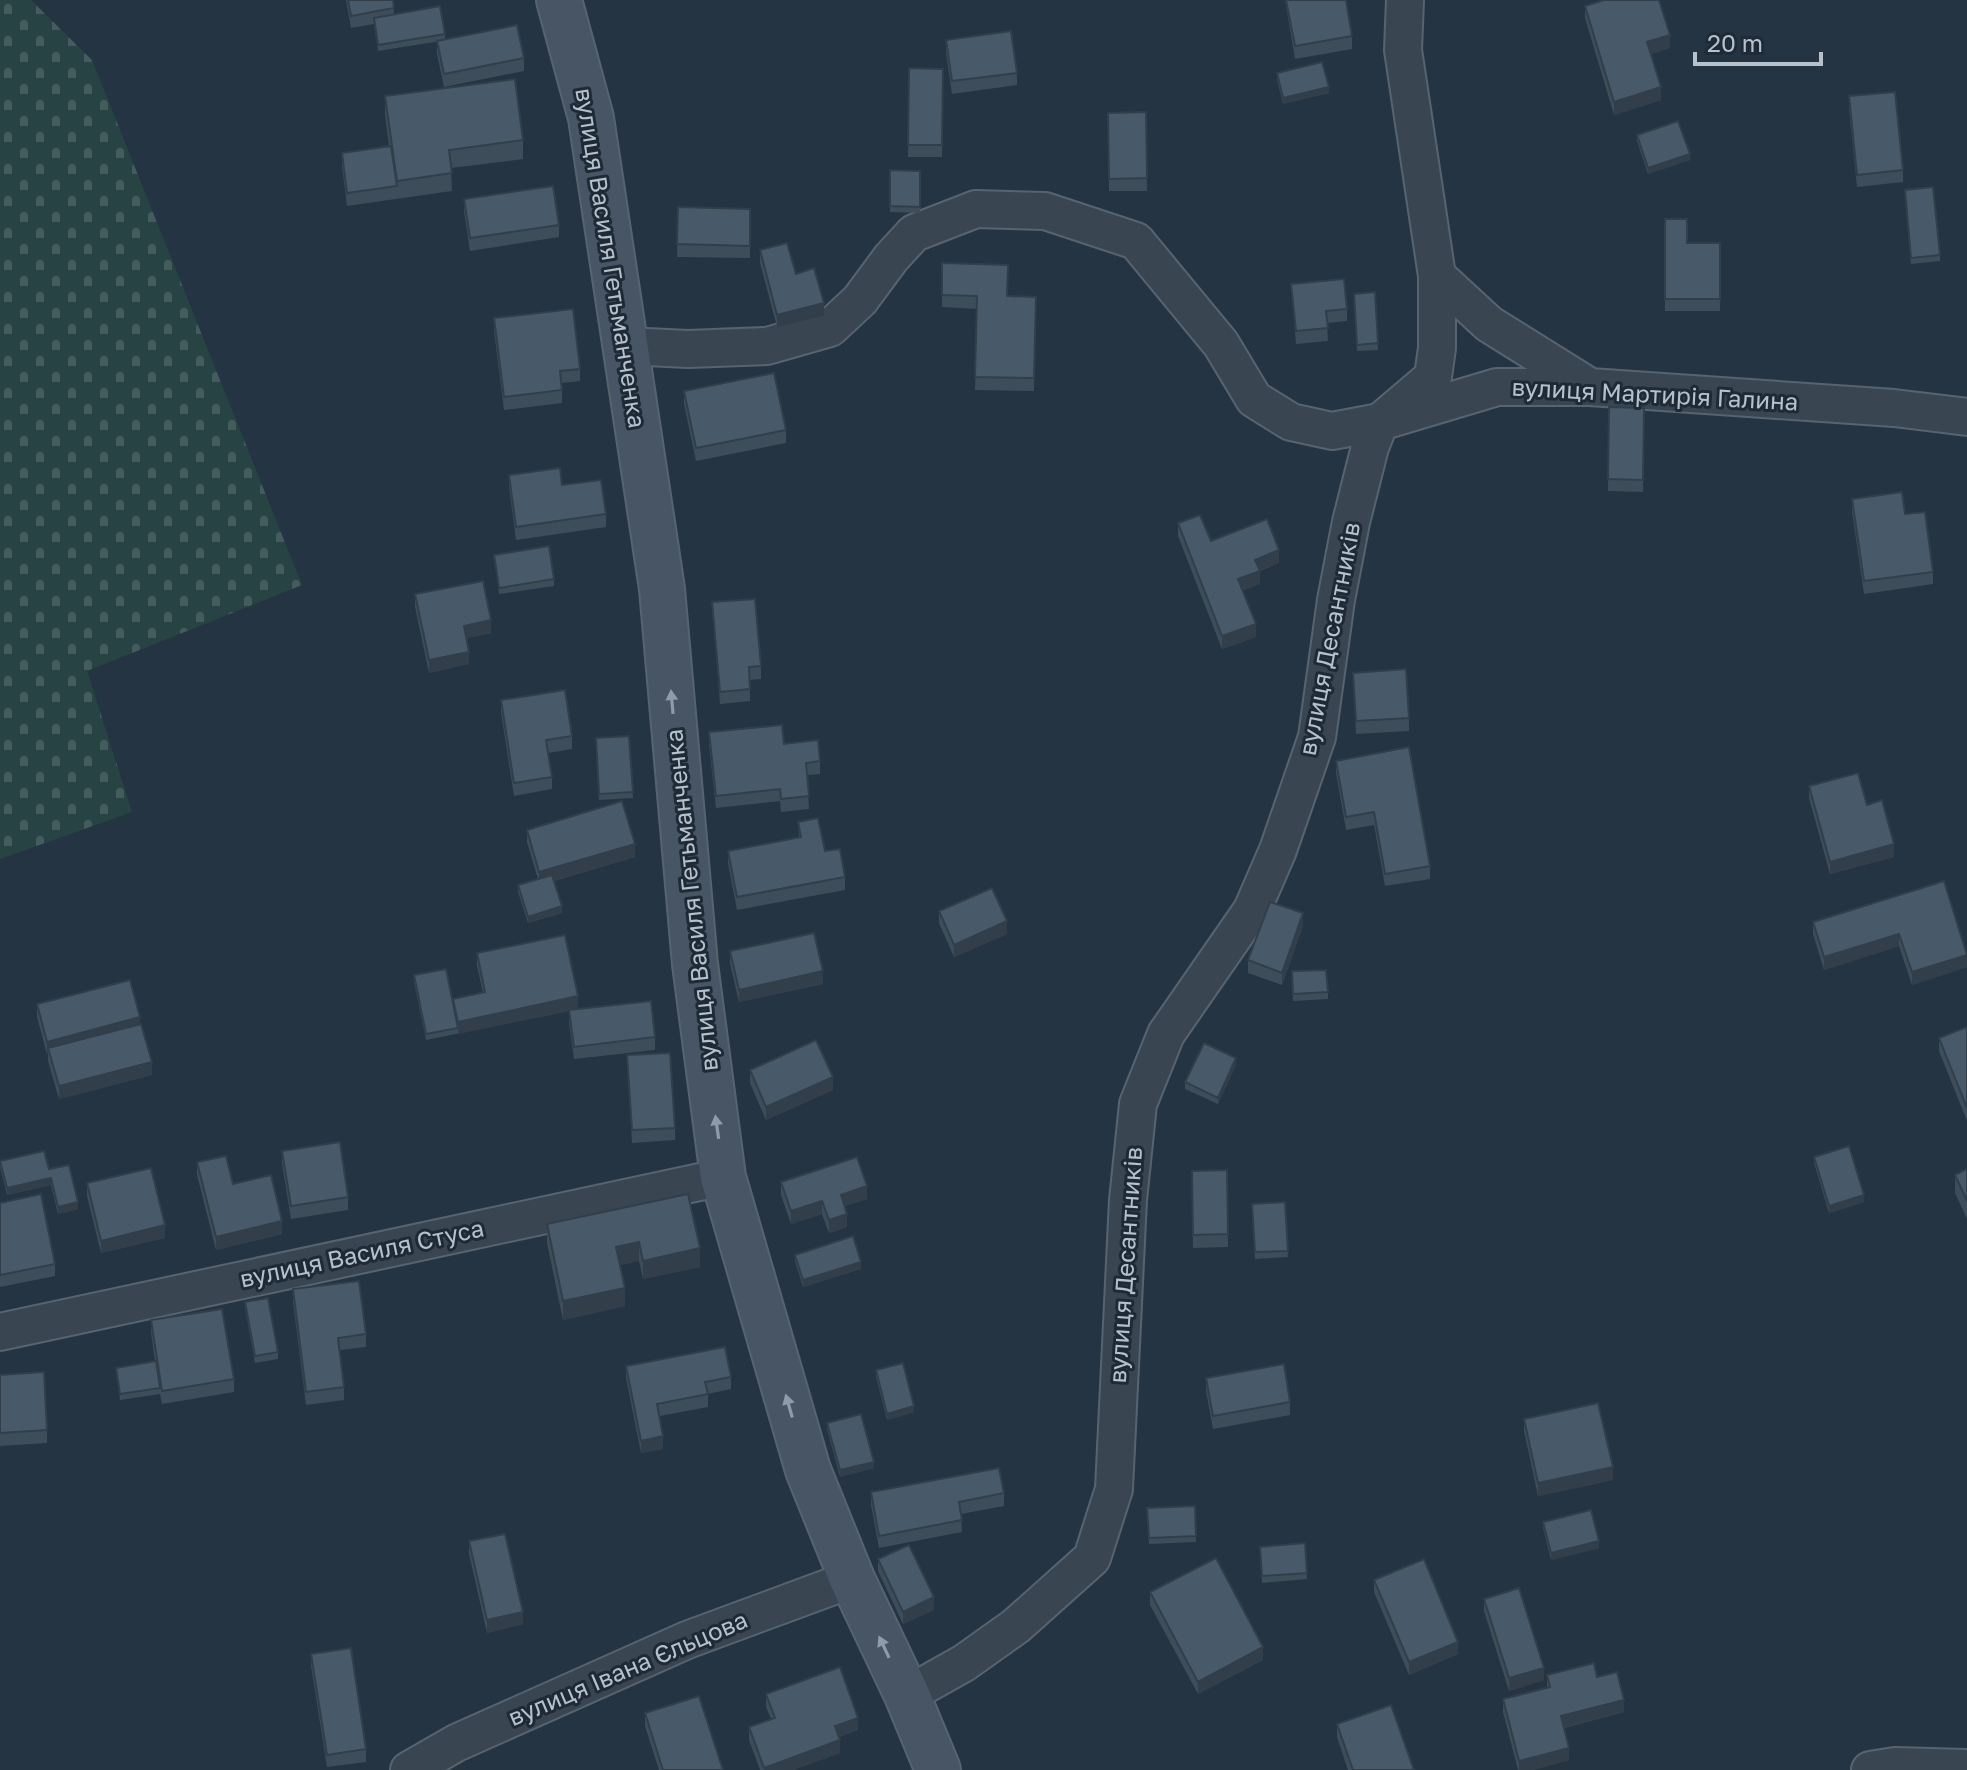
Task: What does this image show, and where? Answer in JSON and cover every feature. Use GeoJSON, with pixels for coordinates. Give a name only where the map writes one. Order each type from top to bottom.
{"type":"FeatureCollection","features":[{"type":"Feature","properties":{"kind":"street","name":"вулиця Василя Гетьманченка"},"geometry":{"type":"LineString","coordinates":[[559,0],[591,118],[662,589],[695,964],[723,1177],[808,1470],[852,1579],[907,1695],[938,1770]]}},
{"type":"Feature","properties":{"kind":"street"},"geometry":{"type":"LineString","coordinates":[[1380,422],[1433,377],[1437,348],[1437,276],[1403,50],[1405,0]]}},
{"type":"Feature","properties":{"kind":"street","name":"вулиця Мартирія Галина"},"geometry":{"type":"LineString","coordinates":[[626,346],[688,349],[767,346],[830,328],[860,300],[914,233],[976,209],[1045,211],[1136,241],[1221,344],[1254,399],[1291,422],[1332,431],[1380,422],[1497,387],[1590,387],[1894,408],[1967,417]]}},
{"type":"Feature","properties":{"kind":"street"},"geometry":{"type":"LineString","coordinates":[[1437,276],[1489,324],[1590,387]]}},
{"type":"Feature","properties":{"kind":"street","name":"вулиця Десантників"},"geometry":{"type":"LineString","coordinates":[[907,1695],[964,1663],[1016,1626],[1092,1558],[1114,1489],[1128,1200],[1138,1104],[1166,1034],[1252,910],[1278,850],[1317,737],[1336,600],[1351,522],[1370,447],[1380,422]]}},
{"type":"Feature","properties":{"kind":"street","name":"вулиця Василя Стуса"},"geometry":{"type":"LineString","coordinates":[[0,1332],[723,1177]]}},
{"type":"Feature","properties":{"kind":"street","name":"вулиця Івана Єльцова"},"geometry":{"type":"LineString","coordinates":[[409,1770],[456,1743],[687,1640],[852,1579]]}},
{"type":"Feature","properties":{"kind":"street"},"geometry":{"type":"LineString","coordinates":[[1870,1770],[1895,1766],[1967,1768]]}},
{"type":"Feature","properties":{"kind":"green space"},"geometry":{"type":"Polygon","coordinates":[[[0,0],[31,0],[92,60],[302,585],[87,671],[132,812],[0,859],[0,0]]]}},
{"type":"Feature","properties":{"kind":"building"},"geometry":{"type":"Polygon","coordinates":[[[348,0],[393,0],[394,8],[351,16],[348,0]]]}},
{"type":"Feature","properties":{"kind":"building"},"geometry":{"type":"Polygon","coordinates":[[[1286,0],[1346,0],[1352,36],[1295,46],[1286,0]]]}},
{"type":"Feature","properties":{"kind":"building"},"geometry":{"type":"Polygon","coordinates":[[[1604,0],[1659,0],[1670,35],[1647,42],[1661,87],[1614,102],[1585,6],[1604,0]]]}},
{"type":"Feature","properties":{"kind":"building"},"geometry":{"type":"Polygon","coordinates":[[[440,6],[445,34],[378,45],[374,18],[440,6]]]}},
{"type":"Feature","properties":{"kind":"building"},"geometry":{"type":"Polygon","coordinates":[[[517,25],[524,58],[444,74],[437,41],[517,25]]]}},
{"type":"Feature","properties":{"kind":"building"},"geometry":{"type":"Polygon","coordinates":[[[1011,31],[1017,73],[952,81],[946,40],[1011,31]]]}},
{"type":"Feature","properties":{"kind":"building"},"geometry":{"type":"Polygon","coordinates":[[[1322,62],[1329,87],[1283,98],[1277,73],[1322,62]]]}},
{"type":"Feature","properties":{"kind":"building"},"geometry":{"type":"Polygon","coordinates":[[[909,68],[943,69],[942,145],[908,145],[909,68]]]}},
{"type":"Feature","properties":{"kind":"building"},"geometry":{"type":"Polygon","coordinates":[[[515,79],[523,140],[449,150],[452,173],[397,181],[385,96],[515,79]]]}},
{"type":"Feature","properties":{"kind":"building"},"geometry":{"type":"Polygon","coordinates":[[[1895,92],[1903,170],[1857,175],[1849,96],[1895,92]]]}},
{"type":"Feature","properties":{"kind":"building"},"geometry":{"type":"Polygon","coordinates":[[[1146,112],[1147,178],[1109,179],[1108,113],[1146,112]]]}},
{"type":"Feature","properties":{"kind":"building"},"geometry":{"type":"Polygon","coordinates":[[[1678,121],[1690,154],[1648,168],[1637,135],[1678,121]]]}},
{"type":"Feature","properties":{"kind":"building"},"geometry":{"type":"Polygon","coordinates":[[[391,146],[397,186],[347,193],[342,153],[391,146]]]}},
{"type":"Feature","properties":{"kind":"building"},"geometry":{"type":"Polygon","coordinates":[[[890,170],[920,171],[920,207],[890,206],[890,170]]]}},
{"type":"Feature","properties":{"kind":"building"},"geometry":{"type":"Polygon","coordinates":[[[553,186],[559,225],[470,238],[464,199],[553,186]]]}},
{"type":"Feature","properties":{"kind":"building"},"geometry":{"type":"Polygon","coordinates":[[[1933,187],[1940,255],[1911,258],[1905,190],[1933,187]]]}},
{"type":"Feature","properties":{"kind":"building"},"geometry":{"type":"Polygon","coordinates":[[[678,207],[750,209],[750,246],[677,244],[678,207]]]}},
{"type":"Feature","properties":{"kind":"building"},"geometry":{"type":"Polygon","coordinates":[[[1665,219],[1687,219],[1687,243],[1720,243],[1720,299],[1665,299],[1665,219]]]}},
{"type":"Feature","properties":{"kind":"building"},"geometry":{"type":"Polygon","coordinates":[[[787,243],[796,274],[814,268],[824,303],[777,315],[760,250],[787,243]]]}},
{"type":"Feature","properties":{"kind":"building"},"geometry":{"type":"Polygon","coordinates":[[[942,263],[1008,265],[1007,296],[1036,297],[1034,378],[975,377],[977,296],[942,295],[942,263]]]}},
{"type":"Feature","properties":{"kind":"building"},"geometry":{"type":"Polygon","coordinates":[[[1344,279],[1347,309],[1326,311],[1328,328],[1296,331],[1291,284],[1344,279]]]}},
{"type":"Feature","properties":{"kind":"building"},"geometry":{"type":"Polygon","coordinates":[[[1375,292],[1378,343],[1357,345],[1354,294],[1375,292]]]}},
{"type":"Feature","properties":{"kind":"building"},"geometry":{"type":"Polygon","coordinates":[[[573,309],[580,369],[560,371],[562,390],[504,397],[494,318],[573,309]]]}},
{"type":"Feature","properties":{"kind":"building"},"geometry":{"type":"Polygon","coordinates":[[[774,373],[786,430],[696,448],[684,391],[774,373]]]}},
{"type":"Feature","properties":{"kind":"building"},"geometry":{"type":"Polygon","coordinates":[[[1609,407],[1644,408],[1643,480],[1608,479],[1609,407]]]}},
{"type":"Feature","properties":{"kind":"building"},"geometry":{"type":"Polygon","coordinates":[[[560,468],[562,485],[601,480],[606,514],[516,527],[509,475],[560,468]]]}},
{"type":"Feature","properties":{"kind":"building"},"geometry":{"type":"Polygon","coordinates":[[[1902,492],[1905,514],[1925,512],[1933,572],[1864,581],[1852,499],[1902,492]]]}},
{"type":"Feature","properties":{"kind":"building"},"geometry":{"type":"Polygon","coordinates":[[[1200,515],[1211,541],[1267,519],[1279,550],[1255,560],[1260,571],[1238,579],[1256,624],[1222,636],[1178,523],[1200,515]]]}},
{"type":"Feature","properties":{"kind":"building"},"geometry":{"type":"Polygon","coordinates":[[[549,546],[554,579],[499,588],[494,555],[549,546]]]}},
{"type":"Feature","properties":{"kind":"building"},"geometry":{"type":"Polygon","coordinates":[[[483,581],[491,620],[464,626],[469,652],[429,660],[415,594],[483,581]]]}},
{"type":"Feature","properties":{"kind":"building"},"geometry":{"type":"Polygon","coordinates":[[[755,599],[761,666],[749,667],[750,689],[720,692],[712,602],[755,599]]]}},
{"type":"Feature","properties":{"kind":"building"},"geometry":{"type":"Polygon","coordinates":[[[1406,669],[1409,718],[1356,721],[1353,673],[1406,669]]]}},
{"type":"Feature","properties":{"kind":"building"},"geometry":{"type":"Polygon","coordinates":[[[565,690],[572,736],[546,740],[552,777],[514,783],[501,700],[565,690]]]}},
{"type":"Feature","properties":{"kind":"building"},"geometry":{"type":"Polygon","coordinates":[[[782,725],[784,744],[818,740],[820,761],[806,763],[809,796],[781,799],[780,789],[716,796],[709,732],[782,725]]]}},
{"type":"Feature","properties":{"kind":"building"},"geometry":{"type":"Polygon","coordinates":[[[629,736],[633,792],[599,794],[596,738],[629,736]]]}},
{"type":"Feature","properties":{"kind":"building"},"geometry":{"type":"Polygon","coordinates":[[[1409,747],[1430,866],[1385,874],[1374,812],[1346,817],[1336,761],[1409,747]]]}},
{"type":"Feature","properties":{"kind":"building"},"geometry":{"type":"Polygon","coordinates":[[[1858,773],[1867,805],[1882,800],[1894,844],[1830,862],[1809,786],[1858,773]]]}},
{"type":"Feature","properties":{"kind":"building"},"geometry":{"type":"Polygon","coordinates":[[[622,801],[635,844],[539,872],[527,830],[622,801]]]}},
{"type":"Feature","properties":{"kind":"building"},"geometry":{"type":"Polygon","coordinates":[[[818,818],[825,851],[840,849],[845,877],[737,897],[728,851],[801,837],[798,822],[818,818]]]}},
{"type":"Feature","properties":{"kind":"building"},"geometry":{"type":"Polygon","coordinates":[[[552,875],[562,906],[528,917],[518,885],[552,875]]]}},
{"type":"Feature","properties":{"kind":"building"},"geometry":{"type":"Polygon","coordinates":[[[1944,881],[1967,955],[1912,972],[1899,934],[1824,957],[1813,922],[1944,881]]]}},
{"type":"Feature","properties":{"kind":"building"},"geometry":{"type":"Polygon","coordinates":[[[992,888],[1007,921],[954,945],[939,911],[992,888]]]}},
{"type":"Feature","properties":{"kind":"building"},"geometry":{"type":"Polygon","coordinates":[[[1270,902],[1303,913],[1282,973],[1248,960],[1270,902]]]}},
{"type":"Feature","properties":{"kind":"building"},"geometry":{"type":"Polygon","coordinates":[[[814,933],[823,971],[739,990],[730,951],[814,933]]]}},
{"type":"Feature","properties":{"kind":"building"},"geometry":{"type":"Polygon","coordinates":[[[565,935],[578,996],[458,1022],[453,999],[485,992],[477,953],[565,935]]]}},
{"type":"Feature","properties":{"kind":"building"},"geometry":{"type":"Polygon","coordinates":[[[446,969],[458,1028],[426,1034],[414,975],[446,969]]]}},
{"type":"Feature","properties":{"kind":"building"},"geometry":{"type":"Polygon","coordinates":[[[1326,970],[1328,992],[1293,994],[1292,971],[1326,970]]]}},
{"type":"Feature","properties":{"kind":"building"},"geometry":{"type":"Polygon","coordinates":[[[130,980],[140,1017],[47,1042],[37,1004],[130,980]]]}},
{"type":"Feature","properties":{"kind":"building"},"geometry":{"type":"Polygon","coordinates":[[[651,1001],[655,1037],[574,1047],[569,1010],[651,1001]]]}},
{"type":"Feature","properties":{"kind":"building"},"geometry":{"type":"Polygon","coordinates":[[[141,1024],[152,1062],[59,1086],[48,1048],[141,1024]]]}},
{"type":"Feature","properties":{"kind":"building"},"geometry":{"type":"Polygon","coordinates":[[[1967,1027],[1967,1108],[1939,1038],[1967,1027]]]}},
{"type":"Feature","properties":{"kind":"building"},"geometry":{"type":"Polygon","coordinates":[[[816,1040],[833,1077],[766,1107],[750,1070],[816,1040]]]}},
{"type":"Feature","properties":{"kind":"building"},"geometry":{"type":"Polygon","coordinates":[[[1204,1043],[1236,1058],[1218,1098],[1185,1082],[1204,1043]]]}},
{"type":"Feature","properties":{"kind":"building"},"geometry":{"type":"Polygon","coordinates":[[[670,1053],[675,1128],[632,1130],[627,1055],[670,1053]]]}},
{"type":"Feature","properties":{"kind":"building"},"geometry":{"type":"Polygon","coordinates":[[[340,1142],[348,1197],[291,1206],[282,1151],[340,1142]]]}},
{"type":"Feature","properties":{"kind":"building"},"geometry":{"type":"Polygon","coordinates":[[[1849,1146],[1864,1195],[1829,1206],[1814,1157],[1849,1146]]]}},
{"type":"Feature","properties":{"kind":"building"},"geometry":{"type":"Polygon","coordinates":[[[44,1151],[49,1169],[69,1165],[78,1202],[58,1207],[51,1178],[7,1188],[0,1161],[44,1151]]]}},
{"type":"Feature","properties":{"kind":"building"},"geometry":{"type":"Polygon","coordinates":[[[226,1156],[233,1184],[271,1175],[282,1221],[216,1237],[197,1162],[226,1156]]]}},
{"type":"Feature","properties":{"kind":"building"},"geometry":{"type":"Polygon","coordinates":[[[857,1157],[867,1186],[841,1195],[847,1214],[829,1220],[822,1201],[791,1211],[781,1182],[857,1157]]]}},
{"type":"Feature","properties":{"kind":"building"},"geometry":{"type":"Polygon","coordinates":[[[151,1168],[165,1225],[101,1241],[87,1183],[151,1168]]]}},
{"type":"Feature","properties":{"kind":"building"},"geometry":{"type":"Polygon","coordinates":[[[1967,1169],[1967,1201],[1955,1175],[1967,1169]]]}},
{"type":"Feature","properties":{"kind":"building"},"geometry":{"type":"Polygon","coordinates":[[[1227,1170],[1228,1234],[1193,1235],[1192,1171],[1227,1170]]]}},
{"type":"Feature","properties":{"kind":"building"},"geometry":{"type":"Polygon","coordinates":[[[41,1194],[55,1264],[0,1275],[0,1203],[41,1194]]]}},
{"type":"Feature","properties":{"kind":"building"},"geometry":{"type":"Polygon","coordinates":[[[688,1194],[700,1248],[643,1261],[639,1242],[616,1247],[625,1288],[563,1301],[547,1224],[688,1194]]]}},
{"type":"Feature","properties":{"kind":"building"},"geometry":{"type":"Polygon","coordinates":[[[1285,1202],[1288,1251],[1255,1252],[1252,1204],[1285,1202]]]}},
{"type":"Feature","properties":{"kind":"building"},"geometry":{"type":"Polygon","coordinates":[[[853,1236],[861,1262],[803,1280],[795,1255],[853,1236]]]}},
{"type":"Feature","properties":{"kind":"building"},"geometry":{"type":"Polygon","coordinates":[[[359,1281],[366,1334],[338,1338],[344,1387],[306,1392],[293,1289],[359,1281]]]}},
{"type":"Feature","properties":{"kind":"building"},"geometry":{"type":"Polygon","coordinates":[[[268,1298],[278,1352],[255,1356],[245,1302],[268,1298]]]}},
{"type":"Feature","properties":{"kind":"building"},"geometry":{"type":"Polygon","coordinates":[[[222,1309],[234,1379],[162,1391],[151,1320],[222,1309]]]}},
{"type":"Feature","properties":{"kind":"building"},"geometry":{"type":"Polygon","coordinates":[[[725,1347],[731,1377],[705,1382],[708,1394],[657,1404],[663,1436],[641,1441],[626,1366],[725,1347]]]}},
{"type":"Feature","properties":{"kind":"building"},"geometry":{"type":"Polygon","coordinates":[[[156,1361],[160,1388],[120,1394],[116,1368],[156,1361]]]}},
{"type":"Feature","properties":{"kind":"building"},"geometry":{"type":"Polygon","coordinates":[[[903,1363],[914,1406],[887,1414],[876,1370],[903,1363]]]}},
{"type":"Feature","properties":{"kind":"building"},"geometry":{"type":"Polygon","coordinates":[[[1284,1364],[1290,1402],[1213,1416],[1206,1378],[1284,1364]]]}},
{"type":"Feature","properties":{"kind":"building"},"geometry":{"type":"Polygon","coordinates":[[[44,1372],[47,1430],[0,1433],[0,1375],[44,1372]]]}},
{"type":"Feature","properties":{"kind":"building"},"geometry":{"type":"Polygon","coordinates":[[[1598,1403],[1613,1467],[1538,1483],[1524,1419],[1598,1403]]]}},
{"type":"Feature","properties":{"kind":"building"},"geometry":{"type":"Polygon","coordinates":[[[861,1414],[874,1462],[840,1470],[827,1423],[861,1414]]]}},
{"type":"Feature","properties":{"kind":"building"},"geometry":{"type":"Polygon","coordinates":[[[999,1468],[1004,1493],[959,1502],[962,1520],[879,1536],[871,1492],[999,1468]]]}},
{"type":"Feature","properties":{"kind":"building"},"geometry":{"type":"Polygon","coordinates":[[[1195,1506],[1196,1536],[1149,1538],[1147,1508],[1195,1506]]]}},
{"type":"Feature","properties":{"kind":"building"},"geometry":{"type":"Polygon","coordinates":[[[1591,1510],[1599,1541],[1551,1553],[1543,1522],[1591,1510]]]}},
{"type":"Feature","properties":{"kind":"building"},"geometry":{"type":"Polygon","coordinates":[[[505,1534],[523,1612],[487,1620],[469,1541],[505,1534]]]}},
{"type":"Feature","properties":{"kind":"building"},"geometry":{"type":"Polygon","coordinates":[[[1305,1543],[1307,1573],[1262,1576],[1260,1547],[1305,1543]]]}},
{"type":"Feature","properties":{"kind":"building"},"geometry":{"type":"Polygon","coordinates":[[[909,1545],[934,1597],[903,1612],[878,1559],[909,1545]]]}},
{"type":"Feature","properties":{"kind":"building"},"geometry":{"type":"Polygon","coordinates":[[[1216,1558],[1263,1647],[1198,1682],[1150,1592],[1216,1558]]]}},
{"type":"Feature","properties":{"kind":"building"},"geometry":{"type":"Polygon","coordinates":[[[1424,1559],[1458,1642],[1409,1662],[1374,1580],[1424,1559]]]}},
{"type":"Feature","properties":{"kind":"building"},"geometry":{"type":"Polygon","coordinates":[[[1519,1588],[1544,1668],[1509,1678],[1484,1599],[1519,1588]]]}},
{"type":"Feature","properties":{"kind":"building"},"geometry":{"type":"Polygon","coordinates":[[[351,1648],[366,1749],[327,1755],[311,1654],[351,1648]]]}},
{"type":"Feature","properties":{"kind":"building"},"geometry":{"type":"Polygon","coordinates":[[[1594,1663],[1597,1677],[1617,1672],[1624,1700],[1561,1716],[1569,1748],[1519,1761],[1503,1699],[1550,1687],[1547,1675],[1594,1663]]]}},
{"type":"Feature","properties":{"kind":"building"},"geometry":{"type":"Polygon","coordinates":[[[840,1667],[858,1718],[835,1726],[840,1740],[764,1768],[749,1727],[775,1718],[766,1694],[840,1667]]]}},
{"type":"Feature","properties":{"kind":"building"},"geometry":{"type":"Polygon","coordinates":[[[699,1696],[723,1770],[663,1770],[645,1713],[699,1696]]]}},
{"type":"Feature","properties":{"kind":"building"},"geometry":{"type":"Polygon","coordinates":[[[1391,1705],[1414,1770],[1353,1770],[1337,1724],[1391,1705]]]}}]}
